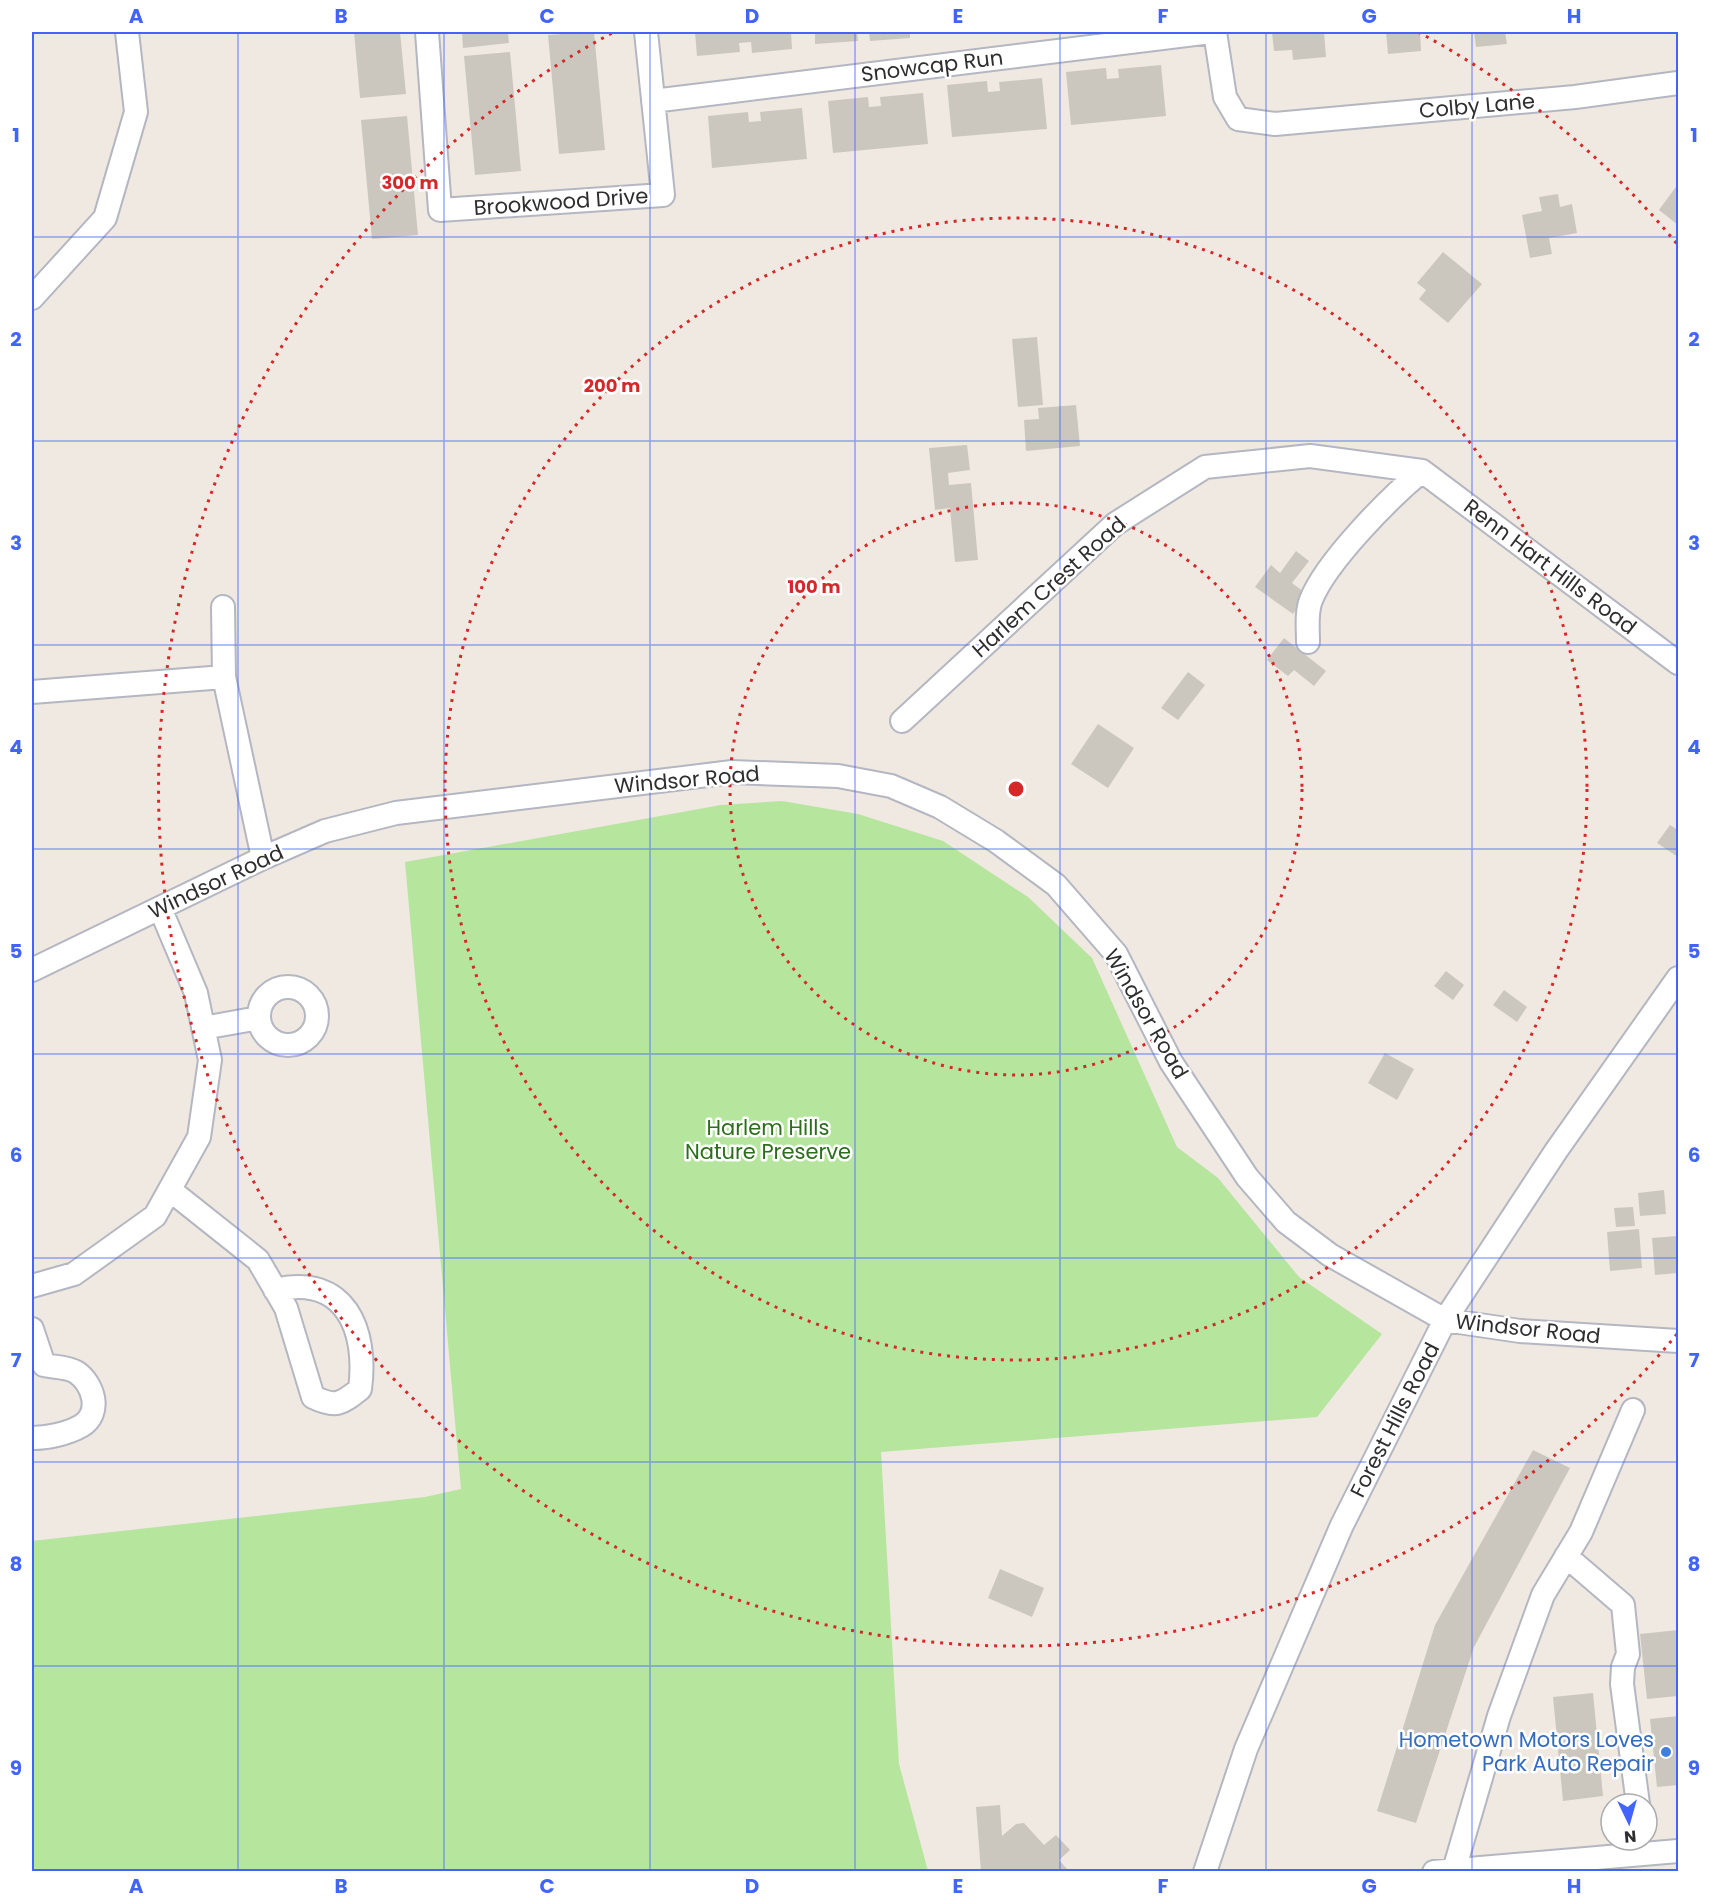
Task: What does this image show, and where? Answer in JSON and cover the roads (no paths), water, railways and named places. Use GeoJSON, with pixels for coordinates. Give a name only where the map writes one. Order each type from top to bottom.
{"type":"FeatureCollection","features":[{"type":"Feature","properties":{"kind":"street"},"geometry":{"type":"LineString","coordinates":[[32,298],[105,218],[136,112],[127,32]]}},
{"type":"Feature","properties":{"kind":"street","name":"Brookwood Drive"},"geometry":{"type":"LineString","coordinates":[[427,32],[440,210],[663,195],[646,32]]}},
{"type":"Feature","properties":{"kind":"street","name":"Snowcap Run"},"geometry":{"type":"LineString","coordinates":[[653,101],[1213,32]]}},
{"type":"Feature","properties":{"kind":"street","name":"Colby Lane"},"geometry":{"type":"LineString","coordinates":[[1213,32],[1225,97],[1238,118],[1275,124],[1575,97],[1678,83]]}},
{"type":"Feature","properties":{"kind":"street","name":"Harlem Crest Road"},"geometry":{"type":"LineString","coordinates":[[902,721],[1115,524],[1204,467],[1310,456],[1422,471]]}},
{"type":"Feature","properties":{"kind":"street"},"geometry":{"type":"LineString","coordinates":[[1308,642],[1310,602],[1325,574],[1396,493],[1422,471]]}},
{"type":"Feature","properties":{"kind":"street","name":"Renn Hart Hills Road"},"geometry":{"type":"LineString","coordinates":[[1422,471],[1678,663]]}},
{"type":"Feature","properties":{"kind":"street"},"geometry":{"type":"LineString","coordinates":[[223,607],[224,677],[263,858]]}},
{"type":"Feature","properties":{"kind":"street"},"geometry":{"type":"LineString","coordinates":[[32,692],[224,677]]}},
{"type":"Feature","properties":{"kind":"street","name":"Windsor Road"},"geometry":{"type":"LineString","coordinates":[[32,970],[263,858],[326,831],[396,813],[732,772],[838,776],[891,786],[940,807],[987,835],[1056,885],[1116,954],[1172,1062],[1247,1177],[1286,1222],[1330,1256],[1445,1320],[1520,1331],[1678,1341]]}},
{"type":"Feature","properties":{"kind":"street"},"geometry":{"type":"LineString","coordinates":[[32,1286],[74,1274],[155,1216],[199,1137],[210,1060],[196,993],[160,908]]}},
{"type":"Feature","properties":{"kind":"street","name":"Forest Hills Road"},"geometry":{"type":"LineString","coordinates":[[1205,1872],[1246,1749],[1342,1525],[1445,1320],[1556,1151],[1678,978]]}},
{"type":"Feature","properties":{"kind":"street"},"geometry":{"type":"LineString","coordinates":[[203,1028],[259,1018]]}},
{"type":"Feature","properties":{"kind":"street"},"geometry":{"type":"LineString","coordinates":[[170,1190],[258,1260],[275,1290],[286,1308],[313,1397],[330,1405],[345,1401],[360,1389],[363,1364],[355,1324],[341,1301],[322,1290],[305,1286],[275,1290]]}},
{"type":"Feature","properties":{"kind":"street"},"geometry":{"type":"LineString","coordinates":[[32,1329],[38,1371],[75,1371],[93,1394],[95,1407],[87,1422],[80,1427],[46,1438],[32,1438]]}},
{"type":"Feature","properties":{"kind":"street"},"geometry":{"type":"LineString","coordinates":[[1602,1852],[1444,1871],[1543,1595],[1581,1532],[1633,1410]]}},
{"type":"Feature","properties":{"kind":"street"},"geometry":{"type":"LineString","coordinates":[[1566,1556],[1623,1605],[1628,1654],[1623,1667],[1622,1684],[1636,1792]]}},
{"type":"Feature","properties":{"kind":"street"},"geometry":{"type":"LineString","coordinates":[[1659,1849],[1678,1851]]}},
{"type":"Feature","properties":{"kind":"place","name":"Hometown Motors Loves Park Auto Repair"},"geometry":{"type":"Point","coordinates":[1666,1752]}},
{"type":"Feature","properties":{"kind":"park label","name":"Harlem Hills Nature Preserve"},"geometry":{"type":"Point","coordinates":[768,1140]}}]}
